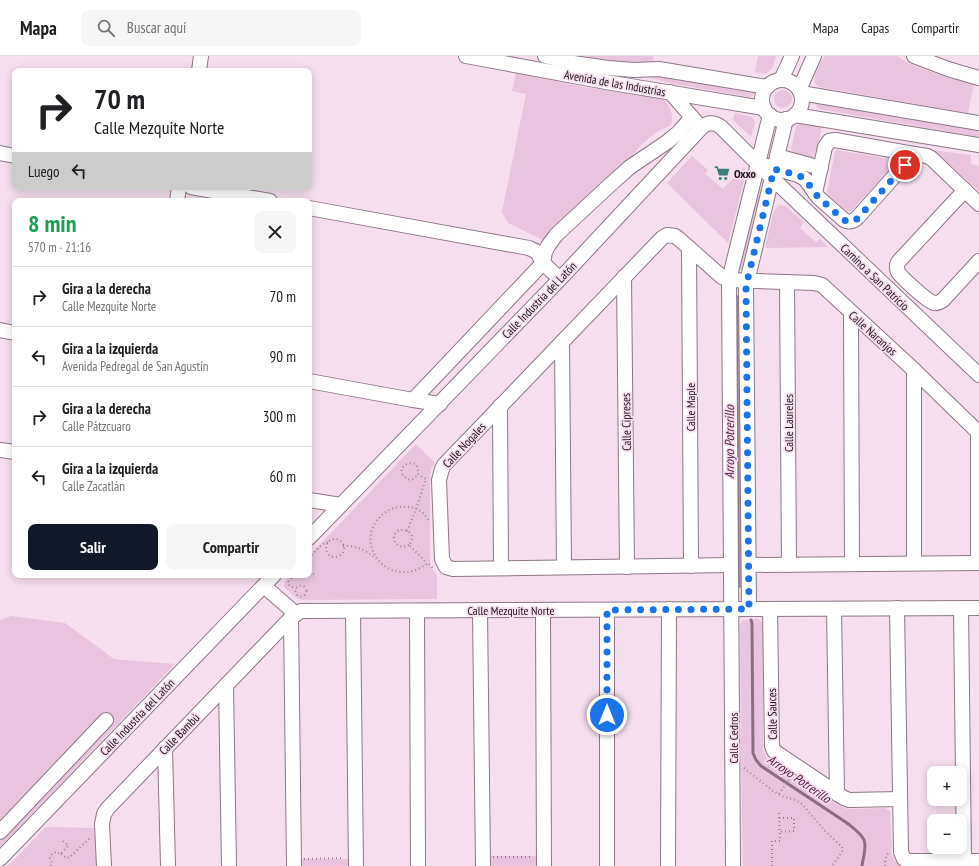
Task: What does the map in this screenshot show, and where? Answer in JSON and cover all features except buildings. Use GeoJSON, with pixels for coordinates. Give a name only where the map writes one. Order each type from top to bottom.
{"type":"FeatureCollection","features":[{"type":"Feature","properties":{"kind":"street"},"geometry":{"type":"LineString","coordinates":[[199,68],[201,56]]}},
{"type":"Feature","properties":{"kind":"street","name":"Avenida de las Industrias"},"geometry":{"type":"LineString","coordinates":[[466,56],[607,75],[634,70],[659,69],[767,87]]}},
{"type":"Feature","properties":{"kind":"street","name":"Avenida de las Industrias"},"geometry":{"type":"LineString","coordinates":[[545,56],[670,92],[767,112]]}},
{"type":"Feature","properties":{"kind":"street"},"geometry":{"type":"LineString","coordinates":[[781,80],[792,56]]}},
{"type":"Feature","properties":{"kind":"street"},"geometry":{"type":"LineString","coordinates":[[800,91],[814,56]]}},
{"type":"Feature","properties":{"kind":"street"},"geometry":{"type":"LineString","coordinates":[[921,57],[948,69],[979,78]]}},
{"type":"Feature","properties":{"kind":"street"},"geometry":{"type":"LineString","coordinates":[[749,609],[747,281],[774,168],[791,117],[799,110],[802,99],[800,91],[796,85],[786,80],[776,81],[767,87],[764,92],[763,102],[767,112],[780,120],[791,117],[979,145]]}},
{"type":"Feature","properties":{"kind":"street"},"geometry":{"type":"LineString","coordinates":[[800,91],[979,123]]}},
{"type":"Feature","properties":{"kind":"street"},"geometry":{"type":"LineString","coordinates":[[670,92],[702,128],[709,123],[718,125],[758,164],[798,175],[805,179],[815,193],[848,222],[858,218],[914,154]]}},
{"type":"Feature","properties":{"kind":"street","name":"Calle Cedros"},"geometry":{"type":"LineString","coordinates":[[733,866],[729,280],[758,164],[767,112]]}},
{"type":"Feature","properties":{"kind":"street"},"geometry":{"type":"LineString","coordinates":[[543,263],[545,252],[556,235],[630,167],[678,133],[692,117]]}},
{"type":"Feature","properties":{"kind":"street","name":"Calle Industria del Latón"},"geometry":{"type":"LineString","coordinates":[[312,535],[440,404],[702,128]]}},
{"type":"Feature","properties":{"kind":"street"},"geometry":{"type":"LineString","coordinates":[[815,193],[826,147],[829,141],[835,140],[929,156],[979,204]]}},
{"type":"Feature","properties":{"kind":"street"},"geometry":{"type":"LineString","coordinates":[[0,154],[12,156]]}},
{"type":"Feature","properties":{"kind":"street"},"geometry":{"type":"LineString","coordinates":[[774,168],[821,168]]}},
{"type":"Feature","properties":{"kind":"street","name":"Camino a San Patricio"},"geometry":{"type":"LineString","coordinates":[[774,168],[979,375]]}},
{"type":"Feature","properties":{"kind":"street"},"geometry":{"type":"LineString","coordinates":[[208,190],[253,198]]}},
{"type":"Feature","properties":{"kind":"street"},"geometry":{"type":"LineString","coordinates":[[965,190],[897,263],[897,267],[898,272],[914,288],[935,304],[939,302],[979,261]]}},
{"type":"Feature","properties":{"kind":"street"},"geometry":{"type":"LineString","coordinates":[[312,209],[529,248],[536,252],[543,263],[560,278]]}},
{"type":"Feature","properties":{"kind":"street","name":"Calle Nogales"},"geometry":{"type":"LineString","coordinates":[[446,567],[442,559],[439,480],[444,465],[662,238],[666,235],[675,236],[722,278],[729,280]]}},
{"type":"Feature","properties":{"kind":"street","name":"Calle Maple"},"geometry":{"type":"LineString","coordinates":[[689,248],[691,566]]}},
{"type":"Feature","properties":{"kind":"street","name":"Calle Industria del Latón"},"geometry":{"type":"LineString","coordinates":[[413,400],[543,263]]}},
{"type":"Feature","properties":{"kind":"street","name":"Calle Cipreses"},"geometry":{"type":"LineString","coordinates":[[624,277],[627,567]]}},
{"type":"Feature","properties":{"kind":"street","name":"Calle Naranjos"},"geometry":{"type":"LineString","coordinates":[[729,280],[814,282],[822,285],[914,370],[979,433]]}},
{"type":"Feature","properties":{"kind":"street","name":"Calle Laureles"},"geometry":{"type":"LineString","coordinates":[[787,282],[789,565]]}},
{"type":"Feature","properties":{"kind":"street"},"geometry":{"type":"LineString","coordinates":[[851,312],[852,564]]}},
{"type":"Feature","properties":{"kind":"street"},"geometry":{"type":"LineString","coordinates":[[0,330],[12,332]]}},
{"type":"Feature","properties":{"kind":"street"},"geometry":{"type":"LineString","coordinates":[[562,342],[564,567]]}},
{"type":"Feature","properties":{"kind":"street"},"geometry":{"type":"LineString","coordinates":[[914,370],[914,563]]}},
{"type":"Feature","properties":{"kind":"street"},"geometry":{"type":"LineString","coordinates":[[312,383],[440,404]]}},
{"type":"Feature","properties":{"kind":"street"},"geometry":{"type":"LineString","coordinates":[[500,406],[501,568]]}},
{"type":"Feature","properties":{"kind":"street"},"geometry":{"type":"LineString","coordinates":[[749,565],[978,563],[979,433]]}},
{"type":"Feature","properties":{"kind":"street"},"geometry":{"type":"LineString","coordinates":[[0,450],[12,452]]}},
{"type":"Feature","properties":{"kind":"street"},"geometry":{"type":"LineString","coordinates":[[312,500],[341,505]]}},
{"type":"Feature","properties":{"kind":"street"},"geometry":{"type":"LineString","coordinates":[[446,567],[452,569],[731,565]]}},
{"type":"Feature","properties":{"kind":"street","name":"Calle Industria del Latón"},"geometry":{"type":"LineString","coordinates":[[0,859],[271,578]]}},
{"type":"Feature","properties":{"kind":"street"},"geometry":{"type":"LineString","coordinates":[[264,586],[294,615],[296,862]]}},
{"type":"Feature","properties":{"kind":"street"},"geometry":{"type":"LineString","coordinates":[[897,608],[900,799],[899,856],[909,861],[979,861]]}},
{"type":"Feature","properties":{"kind":"street"},"geometry":{"type":"LineString","coordinates":[[960,608],[964,861]]}},
{"type":"Feature","properties":{"kind":"street","name":"Calle Mezquite Norte"},"geometry":{"type":"LineString","coordinates":[[294,615],[301,611],[979,608]]}},
{"type":"Feature","properties":{"kind":"street"},"geometry":{"type":"LineString","coordinates":[[668,866],[669,609]]}},
{"type":"Feature","properties":{"kind":"street","name":"Calle Sauces"},"geometry":{"type":"LineString","coordinates":[[770,609],[773,749],[776,753],[837,794],[849,800],[900,799]]}},
{"type":"Feature","properties":{"kind":"street"},"geometry":{"type":"LineString","coordinates":[[834,609],[837,794]]}},
{"type":"Feature","properties":{"kind":"street"},"geometry":{"type":"LineString","coordinates":[[480,610],[486,862]]}},
{"type":"Feature","properties":{"kind":"street"},"geometry":{"type":"LineString","coordinates":[[541,861],[543,610]]}},
{"type":"Feature","properties":{"kind":"street"},"geometry":{"type":"LineString","coordinates":[[607,610],[607,866]]}},
{"type":"Feature","properties":{"kind":"street"},"geometry":{"type":"LineString","coordinates":[[351,862],[353,611]]}},
{"type":"Feature","properties":{"kind":"street"},"geometry":{"type":"LineString","coordinates":[[417,611],[418,866]]}},
{"type":"Feature","properties":{"kind":"street","name":"Calle Bambú"},"geometry":{"type":"LineString","coordinates":[[104,866],[102,824],[104,814],[108,808],[294,615]]}},
{"type":"Feature","properties":{"kind":"street"},"geometry":{"type":"LineString","coordinates":[[226,685],[229,866]]}},
{"type":"Feature","properties":{"kind":"street","name":"Calle Industria del Latón"},"geometry":{"type":"LineString","coordinates":[[3,829],[106,720]]}},
{"type":"Feature","properties":{"kind":"street"},"geometry":{"type":"LineString","coordinates":[[165,748],[168,866]]}},
{"type":"Feature","properties":{"kind":"street"},"geometry":{"type":"LineString","coordinates":[[3,829],[32,825]]}},
{"type":"Feature","properties":{"kind":"path"},"geometry":{"type":"LineString","coordinates":[[413,463],[417,466],[419,471],[418,474],[415,478],[410,480],[404,477],[402,469],[405,465],[413,463]]}},
{"type":"Feature","properties":{"kind":"path"},"geometry":{"type":"LineString","coordinates":[[408,531],[426,479],[418,474]]}},
{"type":"Feature","properties":{"kind":"path"},"geometry":{"type":"LineString","coordinates":[[378,561],[373,553],[371,534],[374,525],[380,516],[390,510],[400,506],[411,507],[421,511],[428,519],[430,528],[441,530]]}},
{"type":"Feature","properties":{"kind":"path"},"geometry":{"type":"LineString","coordinates":[[402,530],[408,531],[412,538],[409,545],[406,547],[400,547],[396,543],[394,538],[397,532],[402,530]]}},
{"type":"Feature","properties":{"kind":"path"},"geometry":{"type":"LineString","coordinates":[[312,555],[321,545],[331,540],[337,540],[342,543],[344,549],[341,554],[337,557],[329,555],[326,547],[329,542]]}},
{"type":"Feature","properties":{"kind":"path"},"geometry":{"type":"LineString","coordinates":[[409,545],[430,565],[437,575],[446,567]]}},
{"type":"Feature","properties":{"kind":"path"},"geometry":{"type":"LineString","coordinates":[[343,546],[354,546],[361,549],[373,556],[385,567],[394,571],[413,571],[427,563]]}},
{"type":"Feature","properties":{"kind":"path"},"geometry":{"type":"LineString","coordinates":[[291,578],[288,582],[289,585],[296,589]]}},
{"type":"Feature","properties":{"kind":"path"},"geometry":{"type":"LineString","coordinates":[[302,585],[305,587],[306,592],[302,596],[299,596],[296,594],[296,589],[298,586],[302,585]]}},
{"type":"Feature","properties":{"kind":"path"},"geometry":{"type":"LineString","coordinates":[[739,765],[773,791],[802,804],[826,832],[842,846],[843,850],[832,866]]}},
{"type":"Feature","properties":{"kind":"path"},"geometry":{"type":"LineString","coordinates":[[779,794],[790,778]]}},
{"type":"Feature","properties":{"kind":"path"},"geometry":{"type":"LineString","coordinates":[[772,866],[772,841],[780,841],[779,812]]}},
{"type":"Feature","properties":{"kind":"path"},"geometry":{"type":"LineString","coordinates":[[779,818],[794,818],[794,831],[780,832]]}},
{"type":"Feature","properties":{"kind":"path"},"geometry":{"type":"LineString","coordinates":[[51,866],[52,863],[50,858],[52,854],[56,852],[66,858],[70,857],[90,838],[94,837]]}},
{"type":"Feature","properties":{"kind":"path"},"geometry":{"type":"LineString","coordinates":[[61,840],[68,846],[61,854]]}},
{"type":"Feature","properties":{"kind":"path"},"geometry":{"type":"LineString","coordinates":[[885,866],[885,860],[888,853],[899,856]]}},
{"type":"Feature","properties":{"kind":"path"},"geometry":{"type":"LineString","coordinates":[[486,862],[541,861]]}},
{"type":"Feature","properties":{"kind":"path"},"geometry":{"type":"LineString","coordinates":[[296,862],[351,862]]}},
{"type":"Feature","properties":{"kind":"shaded area"},"geometry":{"type":"Polygon","coordinates":[[[570,56],[653,56],[654,63],[643,65],[570,56]]]}},
{"type":"Feature","properties":{"kind":"shaded area"},"geometry":{"type":"Polygon","coordinates":[[[758,56],[776,56],[772,69],[766,74],[755,72],[758,56]]]}},
{"type":"Feature","properties":{"kind":"shaded area"},"geometry":{"type":"Polygon","coordinates":[[[825,56],[897,56],[910,64],[934,73],[974,83],[968,113],[819,87],[816,84],[815,76],[825,56]]]}},
{"type":"Feature","properties":{"kind":"shaded area"},"geometry":{"type":"Polygon","coordinates":[[[516,73],[584,87],[657,97],[667,103],[672,114],[671,125],[655,133],[642,144],[632,156],[552,236],[545,241],[508,223],[502,212],[526,94],[512,91],[516,73]]]}},
{"type":"Feature","properties":{"kind":"shaded area"},"geometry":{"type":"Polygon","coordinates":[[[647,73],[754,92],[754,94],[750,97],[674,84],[654,79],[647,76],[647,73]]]}},
{"type":"Feature","properties":{"kind":"shaded area"},"geometry":{"type":"Polygon","coordinates":[[[783,90],[789,93],[792,99],[789,105],[783,108],[777,105],[774,99],[777,93],[783,90]]]}},
{"type":"Feature","properties":{"kind":"shaded area"},"geometry":{"type":"Polygon","coordinates":[[[817,103],[979,130],[979,137],[819,109],[816,106],[817,103]]]}},
{"type":"Feature","properties":{"kind":"shaded area"},"geometry":{"type":"Polygon","coordinates":[[[735,113],[752,117],[755,121],[752,135],[750,136],[733,120],[735,113]]]}},
{"type":"Feature","properties":{"kind":"shaded area"},"geometry":{"type":"Polygon","coordinates":[[[800,123],[822,125],[817,148],[811,159],[795,155],[791,149],[796,127],[800,123]]]}},
{"type":"Feature","properties":{"kind":"shaded area"},"geometry":{"type":"Polygon","coordinates":[[[836,150],[892,159],[895,163],[851,211],[846,211],[827,193],[836,150]]]}},
{"type":"Feature","properties":{"kind":"shaded area"},"geometry":{"type":"Polygon","coordinates":[[[933,150],[971,155],[971,164],[979,166],[979,191],[933,150]]]}},
{"type":"Feature","properties":{"kind":"shaded area"},"geometry":{"type":"Polygon","coordinates":[[[692,156],[708,170],[705,174],[723,189],[744,167],[745,169],[745,177],[728,243],[667,183],[692,156]]]}},
{"type":"Feature","properties":{"kind":"shaded area"},"geometry":{"type":"Polygon","coordinates":[[[759,189],[762,190],[743,269],[741,270],[739,268],[759,189]]]}},
{"type":"Feature","properties":{"kind":"shaded area"},"geometry":{"type":"Polygon","coordinates":[[[779,205],[785,206],[804,222],[800,228],[816,242],[820,239],[828,247],[765,248],[774,210],[779,205]]]}},
{"type":"Feature","properties":{"kind":"shaded area"},"geometry":{"type":"Polygon","coordinates":[[[737,296],[740,296],[742,587],[739,587],[737,296]]]}},
{"type":"Feature","properties":{"kind":"shaded area"},"geometry":{"type":"Polygon","coordinates":[[[416,444],[435,463],[431,469],[430,476],[430,565],[437,576],[437,599],[303,600],[296,598],[284,587],[286,580],[288,578],[312,578],[312,553],[416,444]]]}},
{"type":"Feature","properties":{"kind":"shaded area"},"geometry":{"type":"Polygon","coordinates":[[[11,616],[65,623],[114,659],[175,664],[0,847],[0,620],[11,616]]]}},
{"type":"Feature","properties":{"kind":"shaded area"},"geometry":{"type":"Polygon","coordinates":[[[758,619],[763,623],[763,749],[766,757],[771,762],[844,808],[885,808],[890,811],[892,855],[895,861],[902,866],[743,866],[740,625],[744,620],[758,619]]]}},
{"type":"Feature","properties":{"kind":"shaded area"},"geometry":{"type":"Polygon","coordinates":[[[46,827],[96,828],[96,866],[8,866],[46,827]]]}},
{"type":"Feature","properties":{"kind":"shaded area"},"geometry":{"type":"Polygon","coordinates":[[[488,856],[540,856],[540,866],[488,866],[488,856]]]}},
{"type":"Feature","properties":{"kind":"shaded area"},"geometry":{"type":"Polygon","coordinates":[[[297,859],[349,859],[349,866],[298,866],[297,859]]]}},
{"type":"Feature","properties":{"kind":"waterway","name":"Arroyo Potrerillo"},"geometry":{"type":"LineString","coordinates":[[751,620],[753,753],[756,760],[761,766],[847,823],[859,833],[863,837],[865,843],[862,866]]}},
{"type":"Feature","properties":{"kind":"place","name":"Oxxo"},"geometry":{"type":"Point","coordinates":[722,173]}},
{"type":"Feature","properties":{"kind":"route"},"geometry":{"type":"LineString","coordinates":[[607,715],[607,610],[749,609],[746,286],[774,169],[798,175],[805,179],[818,197],[844,220],[851,222],[858,218],[905,165]]}}]}
